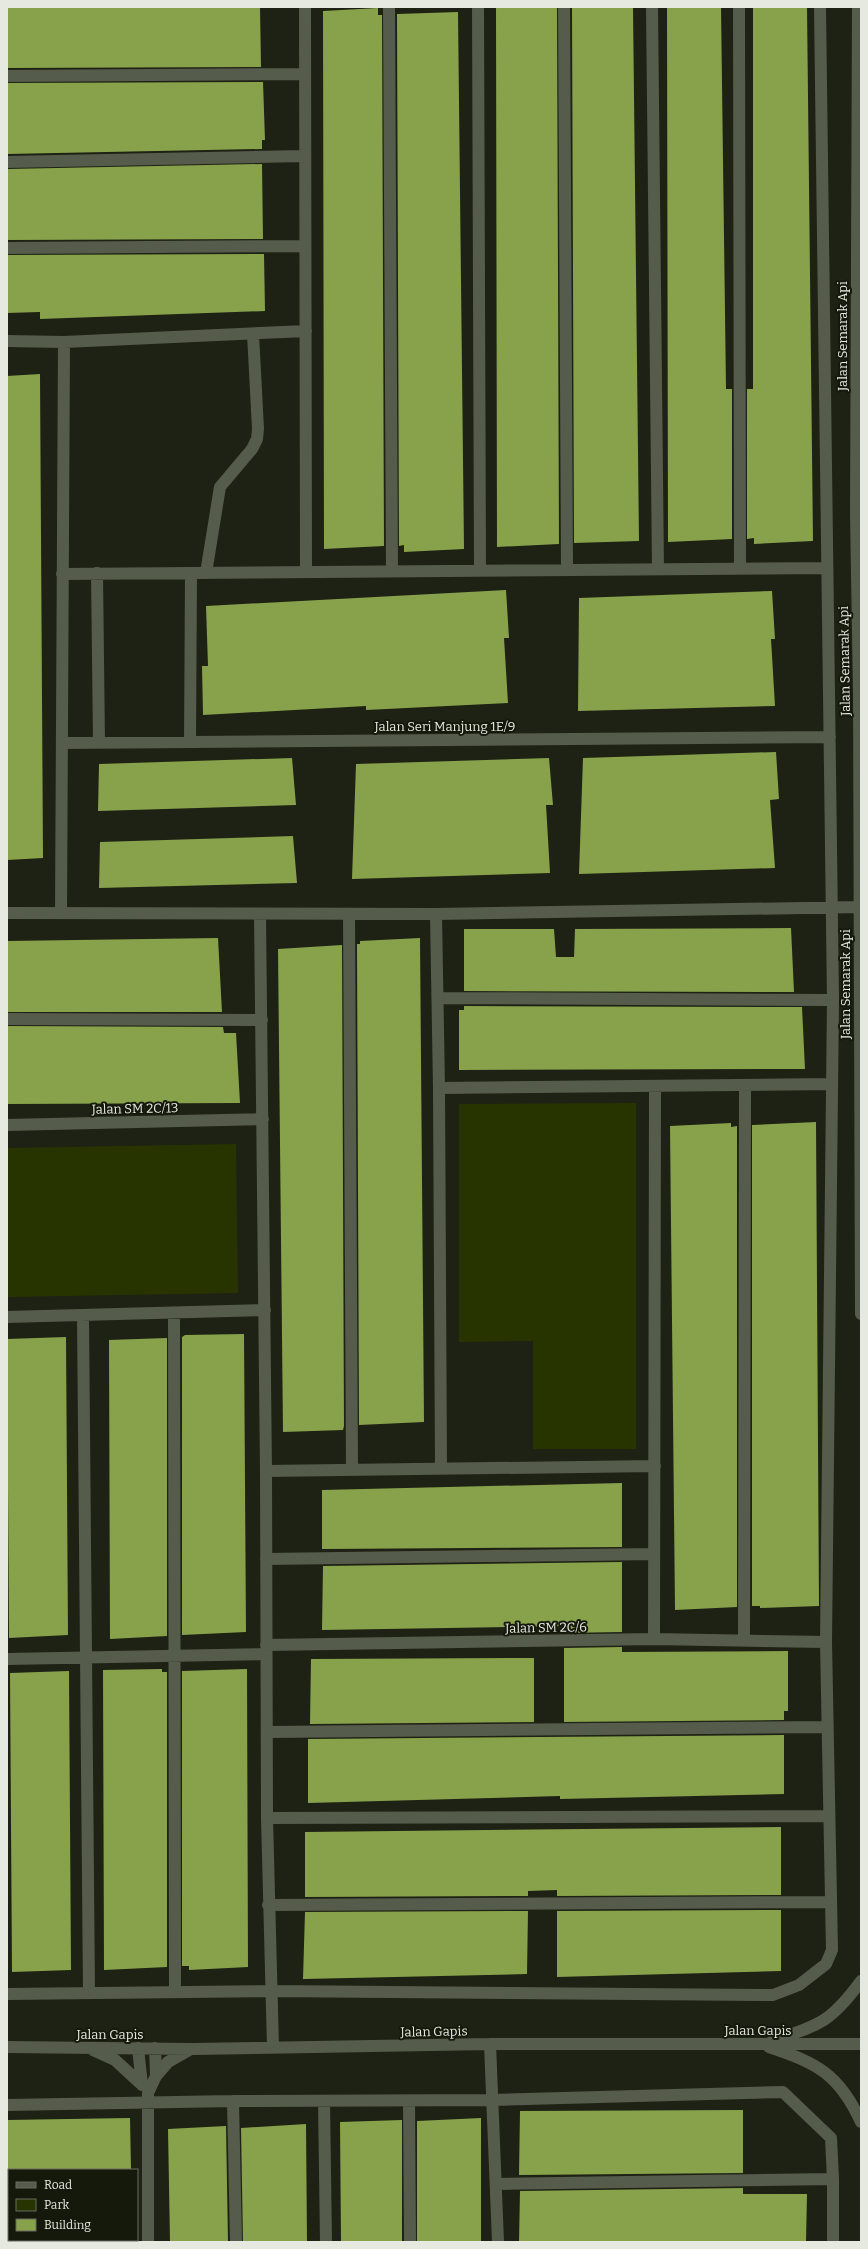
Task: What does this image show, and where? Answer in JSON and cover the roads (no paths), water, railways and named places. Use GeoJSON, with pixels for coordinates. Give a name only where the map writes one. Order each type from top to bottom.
{"type":"FeatureCollection","features":[{"type":"Feature","properties":{"kind":"street"},"geometry":{"type":"LineString","coordinates":[[305,7],[306,572]]}},
{"type":"Feature","properties":{"kind":"street"},"geometry":{"type":"LineString","coordinates":[[389,7],[392,571]]}},
{"type":"Feature","properties":{"kind":"street"},"geometry":{"type":"LineString","coordinates":[[478,7],[480,570]]}},
{"type":"Feature","properties":{"kind":"street"},"geometry":{"type":"LineString","coordinates":[[564,7],[566,570]]}},
{"type":"Feature","properties":{"kind":"street"},"geometry":{"type":"LineString","coordinates":[[652,7],[658,569]]}},
{"type":"Feature","properties":{"kind":"street"},"geometry":{"type":"LineString","coordinates":[[739,7],[740,568]]}},
{"type":"Feature","properties":{"kind":"street"},"geometry":{"type":"LineString","coordinates":[[7,1994],[270,1991],[773,1995],[799,1985],[826,1964],[832,1950],[828,1816],[826,1642],[833,1000],[820,7]]}},
{"type":"Feature","properties":{"kind":"street","name":"Jalan Semarak Api"},"geometry":{"type":"LineString","coordinates":[[858,7],[856,514],[859,693],[861,1314]]}},
{"type":"Feature","properties":{"kind":"street"},"geometry":{"type":"LineString","coordinates":[[7,76],[306,74]]}},
{"type":"Feature","properties":{"kind":"street"},"geometry":{"type":"LineString","coordinates":[[7,162],[305,156]]}},
{"type":"Feature","properties":{"kind":"street"},"geometry":{"type":"LineString","coordinates":[[7,248],[305,246]]}},
{"type":"Feature","properties":{"kind":"street"},"geometry":{"type":"LineString","coordinates":[[7,341],[64,342],[306,331]]}},
{"type":"Feature","properties":{"kind":"street"},"geometry":{"type":"LineString","coordinates":[[206,573],[220,487],[252,449],[257,439],[258,429],[253,334]]}},
{"type":"Feature","properties":{"kind":"street"},"geometry":{"type":"LineString","coordinates":[[61,913],[64,342]]}},
{"type":"Feature","properties":{"kind":"street"},"geometry":{"type":"LineString","coordinates":[[62,574],[827,568]]}},
{"type":"Feature","properties":{"kind":"street"},"geometry":{"type":"LineString","coordinates":[[97,573],[99,743]]}},
{"type":"Feature","properties":{"kind":"street"},"geometry":{"type":"LineString","coordinates":[[190,742],[191,573]]}},
{"type":"Feature","properties":{"kind":"street","name":"Jalan Seri Manjung 1E/9"},"geometry":{"type":"LineString","coordinates":[[62,743],[830,737]]}},
{"type":"Feature","properties":{"kind":"street"},"geometry":{"type":"LineString","coordinates":[[7,913],[436,914],[860,907]]}},
{"type":"Feature","properties":{"kind":"street"},"geometry":{"type":"LineString","coordinates":[[260,914],[265,1310],[266,1732],[268,1905],[273,2047]]}},
{"type":"Feature","properties":{"kind":"street"},"geometry":{"type":"LineString","coordinates":[[349,914],[352,1470]]}},
{"type":"Feature","properties":{"kind":"street"},"geometry":{"type":"LineString","coordinates":[[436,914],[439,1088],[441,1468]]}},
{"type":"Feature","properties":{"kind":"street"},"geometry":{"type":"LineString","coordinates":[[438,998],[833,1000]]}},
{"type":"Feature","properties":{"kind":"street"},"geometry":{"type":"LineString","coordinates":[[7,1020],[262,1020]]}},
{"type":"Feature","properties":{"kind":"street"},"geometry":{"type":"LineString","coordinates":[[439,1088],[832,1084]]}},
{"type":"Feature","properties":{"kind":"street"},"geometry":{"type":"LineString","coordinates":[[744,1641],[745,1085]]}},
{"type":"Feature","properties":{"kind":"street"},"geometry":{"type":"LineString","coordinates":[[654,1639],[655,1086]]}},
{"type":"Feature","properties":{"kind":"street","name":"Jalan SM 2C/13"},"geometry":{"type":"LineString","coordinates":[[7,1125],[263,1119]]}},
{"type":"Feature","properties":{"kind":"street"},"geometry":{"type":"LineString","coordinates":[[7,1317],[265,1310]]}},
{"type":"Feature","properties":{"kind":"street"},"geometry":{"type":"LineString","coordinates":[[174,1313],[176,1656],[175,1992]]}},
{"type":"Feature","properties":{"kind":"street"},"geometry":{"type":"LineString","coordinates":[[83,1316],[89,1993]]}},
{"type":"Feature","properties":{"kind":"street"},"geometry":{"type":"LineString","coordinates":[[266,1471],[655,1466]]}},
{"type":"Feature","properties":{"kind":"street"},"geometry":{"type":"LineString","coordinates":[[266,1559],[654,1554]]}},
{"type":"Feature","properties":{"kind":"street","name":"Jalan SM 2C/6"},"geometry":{"type":"LineString","coordinates":[[7,1659],[176,1656],[266,1649],[654,1639],[826,1642]]}},
{"type":"Feature","properties":{"kind":"street"},"geometry":{"type":"LineString","coordinates":[[266,1732],[827,1727]]}},
{"type":"Feature","properties":{"kind":"street"},"geometry":{"type":"LineString","coordinates":[[267,1818],[828,1816]]}},
{"type":"Feature","properties":{"kind":"street"},"geometry":{"type":"LineString","coordinates":[[268,1905],[831,1902]]}},
{"type":"Feature","properties":{"kind":"street"},"geometry":{"type":"LineString","coordinates":[[760,2044],[818,2024],[843,2006],[861,1981]]}},
{"type":"Feature","properties":{"kind":"street"},"geometry":{"type":"LineString","coordinates":[[490,2044],[498,2242]]}},
{"type":"Feature","properties":{"kind":"street","name":"Jalan Gapis"},"geometry":{"type":"LineString","coordinates":[[7,2048],[192,2049],[490,2044],[861,2044]]}},
{"type":"Feature","properties":{"kind":"street"},"geometry":{"type":"LineString","coordinates":[[760,2044],[799,2057],[822,2071],[850,2098],[861,2122]]}},
{"type":"Feature","properties":{"kind":"street"},"geometry":{"type":"LineString","coordinates":[[89,2048],[115,2060],[145,2093]]}},
{"type":"Feature","properties":{"kind":"street"},"geometry":{"type":"LineString","coordinates":[[138,2048],[145,2093],[142,2200],[148,2242]]}},
{"type":"Feature","properties":{"kind":"street"},"geometry":{"type":"LineString","coordinates":[[155,2048],[156,2076]]}},
{"type":"Feature","properties":{"kind":"street"},"geometry":{"type":"LineString","coordinates":[[145,2093],[156,2076],[168,2062],[192,2049]]}},
{"type":"Feature","properties":{"kind":"street"},"geometry":{"type":"LineString","coordinates":[[7,2105],[145,2093],[233,2101],[324,2101],[493,2100],[783,2092],[831,2138],[833,2179],[833,2242]]}},
{"type":"Feature","properties":{"kind":"street"},"geometry":{"type":"LineString","coordinates":[[409,2100],[410,2242]]}},
{"type":"Feature","properties":{"kind":"street"},"geometry":{"type":"LineString","coordinates":[[233,2101],[236,2242]]}},
{"type":"Feature","properties":{"kind":"street"},"geometry":{"type":"LineString","coordinates":[[324,2101],[326,2242]]}},
{"type":"Feature","properties":{"kind":"street"},"geometry":{"type":"LineString","coordinates":[[496,2184],[833,2179]]}}]}
